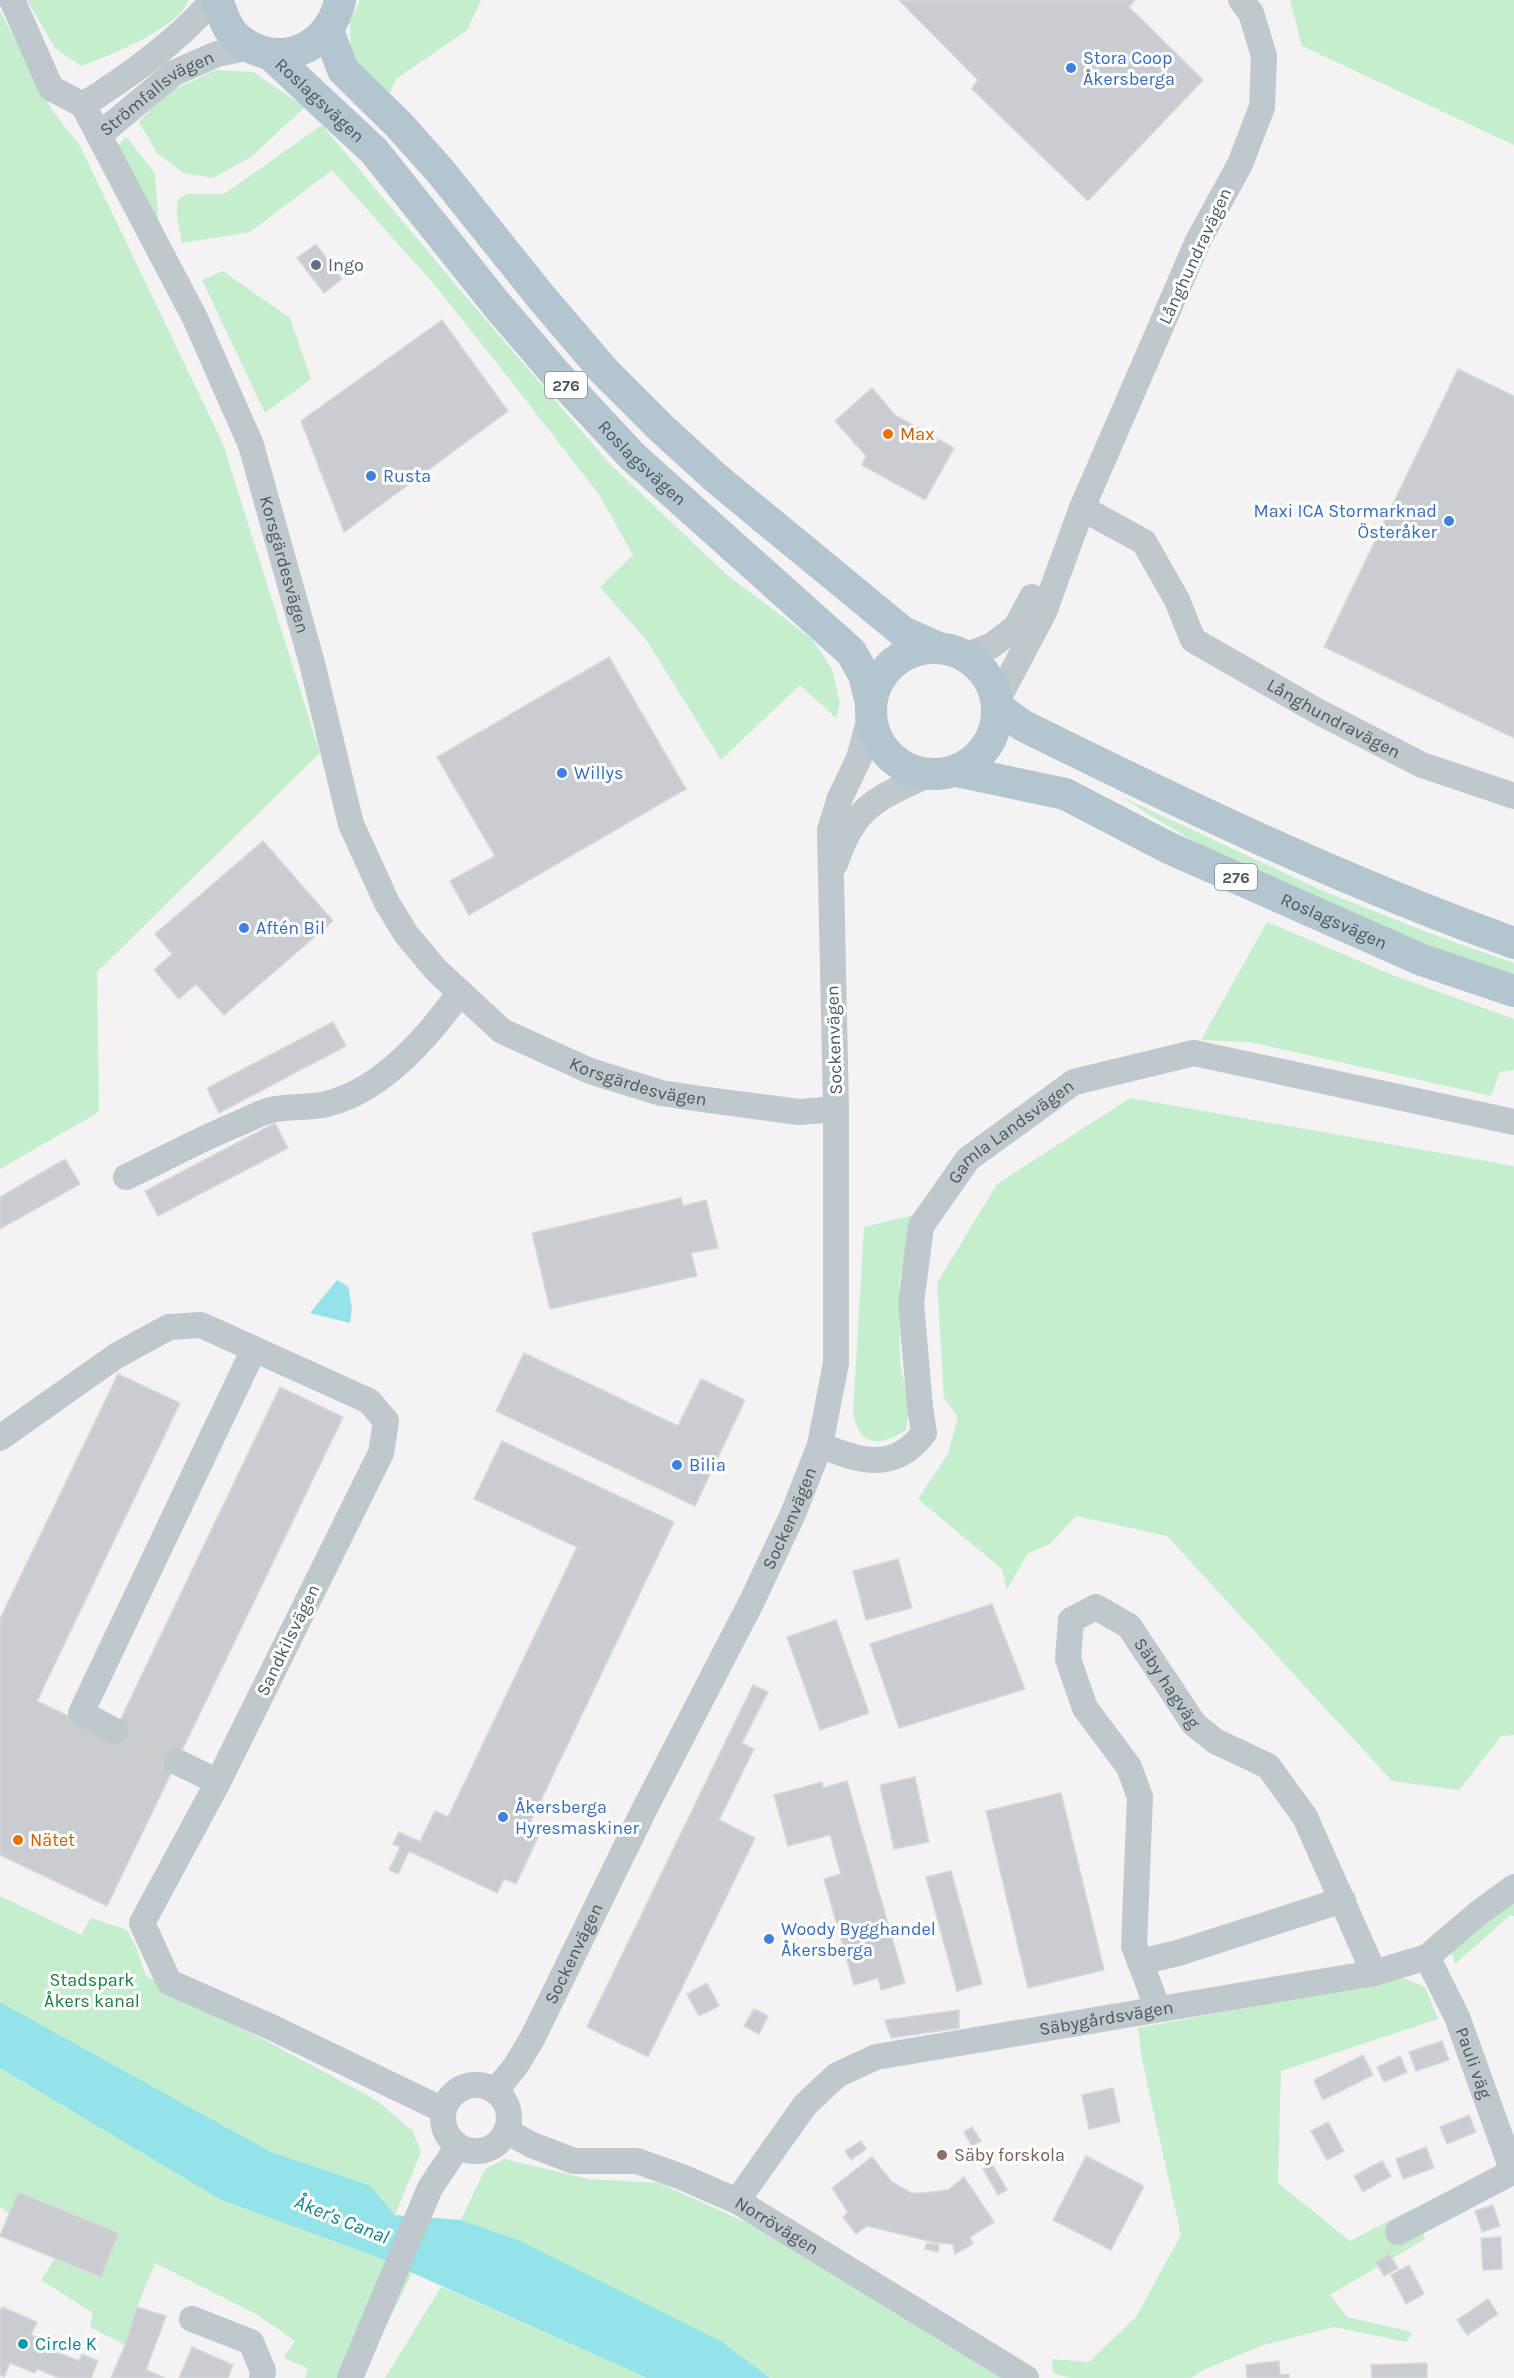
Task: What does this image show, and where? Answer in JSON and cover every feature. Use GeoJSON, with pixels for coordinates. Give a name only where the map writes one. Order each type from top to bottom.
{"type":"FeatureCollection","features":[{"type":"Feature","properties":{"kind":"main road","name":"276"},"geometry":{"type":"LineString","coordinates":[[215,0],[224,20],[235,36],[260,50]]}},
{"type":"Feature","properties":{"kind":"main road"},"geometry":{"type":"LineString","coordinates":[[260,50],[286,54],[302,50],[316,42],[328,31],[337,13],[340,0]]}},
{"type":"Feature","properties":{"kind":"main road","name":"Roslagsvägen"},"geometry":{"type":"LineString","coordinates":[[328,31],[343,70],[400,126],[441,171],[541,297],[605,372],[660,427],[717,479],[903,632],[952,652]]}},
{"type":"Feature","properties":{"kind":"main road","name":"Roslagsvägen"},"geometry":{"type":"LineString","coordinates":[[260,50],[374,151],[526,339],[632,456],[850,652],[864,675],[870,710]]}},
{"type":"Feature","properties":{"kind":"main road"},"geometry":{"type":"LineString","coordinates":[[911,652],[952,652],[986,675],[998,705],[995,729],[990,742],[970,764],[942,773],[899,765],[888,756],[876,737],[870,710],[880,677],[888,666],[911,652]]}},
{"type":"Feature","properties":{"kind":"main road","name":"276"},"geometry":{"type":"LineString","coordinates":[[998,705],[1022,725],[1164,795],[1328,871],[1514,943]]}},
{"type":"Feature","properties":{"kind":"main road","name":"Roslagsvägen"},"geometry":{"type":"LineString","coordinates":[[942,773],[1065,794],[1169,848],[1422,960],[1514,991]]}},
{"type":"Feature","properties":{"kind":"street","name":"Strömfallsvägen"},"geometry":{"type":"LineString","coordinates":[[12,0],[51,88],[83,105],[99,135],[174,74],[217,54],[260,50]]}},
{"type":"Feature","properties":{"kind":"street","name":"Strömfallsvägen"},"geometry":{"type":"LineString","coordinates":[[83,105],[108,89],[192,24],[215,0]]}},
{"type":"Feature","properties":{"kind":"street","name":"Långhundravägen"},"geometry":{"type":"LineString","coordinates":[[998,705],[1044,612],[1082,508],[1198,241],[1240,164],[1262,107],[1264,56],[1251,13],[1241,0]]}},
{"type":"Feature","properties":{"kind":"street","name":"Korsgärdesvägen"},"geometry":{"type":"LineString","coordinates":[[99,135],[195,318],[251,445],[312,663],[351,824],[387,903],[406,934],[436,970],[502,1031],[600,1074],[661,1093],[749,1106],[800,1112],[836,1108]]}},
{"type":"Feature","properties":{"kind":"street","name":"Långhundravägen"},"geometry":{"type":"LineString","coordinates":[[952,652],[991,646],[1016,627],[1082,508]]}},
{"type":"Feature","properties":{"kind":"street","name":"Långhundravägen"},"geometry":{"type":"LineString","coordinates":[[1082,508],[1144,542],[1177,600],[1193,640],[1317,711],[1422,765],[1514,796]]}},
{"type":"Feature","properties":{"kind":"street","name":"Sockenvägen"},"geometry":{"type":"LineString","coordinates":[[495,2091],[515,2067],[532,2038],[645,1808],[752,1601],[793,1514],[820,1445],[836,1363],[836,1108],[830,830],[840,798],[858,758],[870,710]]}},
{"type":"Feature","properties":{"kind":"street","name":"Sockenvägen"},"geometry":{"type":"LineString","coordinates":[[830,882],[843,839],[864,809],[889,793],[942,773]]}},
{"type":"Feature","properties":{"kind":"street"},"geometry":{"type":"LineString","coordinates":[[126,1177],[228,1127],[272,1109],[308,1108],[332,1103],[374,1083],[405,1057],[447,1011],[460,992]]}},
{"type":"Feature","properties":{"kind":"street","name":"Gamla Landsvägen"},"geometry":{"type":"LineString","coordinates":[[820,1445],[848,1457],[882,1462],[914,1448],[924,1433],[911,1303],[921,1226],[968,1160],[1074,1082],[1194,1053],[1514,1122]]}},
{"type":"Feature","properties":{"kind":"street","name":"Sandkilsvägen"},"geometry":{"type":"LineString","coordinates":[[0,1438],[116,1356],[169,1327],[201,1325],[369,1401],[386,1421],[381,1453],[218,1782],[142,1923],[156,1958],[169,1982],[271,2027],[444,2110]]}},
{"type":"Feature","properties":{"kind":"street"},"geometry":{"type":"LineString","coordinates":[[114,1731],[81,1713],[254,1349]]}},
{"type":"Feature","properties":{"kind":"street","name":"Säby hagväg"},"geometry":{"type":"LineString","coordinates":[[1158,2008],[1134,1946],[1140,1797],[1129,1767],[1086,1708],[1068,1659],[1071,1620],[1096,1607],[1129,1626],[1194,1724],[1215,1741],[1268,1766],[1305,1817],[1374,1973]]}},
{"type":"Feature","properties":{"kind":"street"},"geometry":{"type":"LineString","coordinates":[[177,1762],[218,1782]]}},
{"type":"Feature","properties":{"kind":"street","name":"Säbygårdsvägen"},"geometry":{"type":"LineString","coordinates":[[737,2201],[805,2105],[837,2075],[876,2057],[1374,1973],[1427,1957],[1476,1915],[1514,1887]]}},
{"type":"Feature","properties":{"kind":"street"},"geometry":{"type":"LineString","coordinates":[[1140,1962],[1178,1953],[1343,1900]]}},
{"type":"Feature","properties":{"kind":"street","name":"Pauli väg"},"geometry":{"type":"LineString","coordinates":[[1398,2232],[1514,2172],[1457,2017],[1427,1957]]}},
{"type":"Feature","properties":{"kind":"street"},"geometry":{"type":"LineString","coordinates":[[477,2085],[495,2091],[504,2100],[509,2112],[506,2131],[499,2142],[489,2148],[469,2150],[458,2146],[443,2125],[444,2110],[453,2094],[464,2087],[477,2085]]}},
{"type":"Feature","properties":{"kind":"street","name":"Norrövägen"},"geometry":{"type":"LineString","coordinates":[[506,2131],[532,2145],[574,2161],[637,2161],[682,2177],[737,2201],[1026,2378]]}},
{"type":"Feature","properties":{"kind":"street"},"geometry":{"type":"LineString","coordinates":[[350,2378],[430,2188],[458,2146]]}},
{"type":"Feature","properties":{"kind":"street"},"geometry":{"type":"LineString","coordinates":[[192,2319],[251,2342],[263,2371],[262,2378]]}},
{"type":"Feature","properties":{"kind":"green space"},"geometry":{"type":"Polygon","coordinates":[[[27,0],[189,0],[172,21],[158,31],[125,48],[81,66],[55,48],[27,0]]]}},
{"type":"Feature","properties":{"kind":"green space"},"geometry":{"type":"Polygon","coordinates":[[[360,0],[481,0],[467,30],[396,79],[390,93],[351,59],[350,22],[360,0]]]}},
{"type":"Feature","properties":{"kind":"green space"},"geometry":{"type":"Polygon","coordinates":[[[1290,0],[1514,0],[1514,145],[1302,46],[1290,0]]]}},
{"type":"Feature","properties":{"kind":"green space"},"geometry":{"type":"Polygon","coordinates":[[[0,11],[52,110],[80,146],[223,444],[320,753],[97,972],[99,1112],[0,1169],[0,11]]]}},
{"type":"Feature","properties":{"kind":"green space"},"geometry":{"type":"Polygon","coordinates":[[[216,70],[253,72],[305,107],[252,156],[213,178],[183,173],[157,153],[139,122],[166,93],[216,70]]]}},
{"type":"Feature","properties":{"kind":"green space"},"geometry":{"type":"Polygon","coordinates":[[[322,125],[611,465],[727,575],[812,639],[832,669],[840,703],[836,718],[800,685],[721,760],[647,641],[600,587],[633,555],[600,496],[433,283],[332,170],[250,232],[182,243],[177,217],[177,201],[186,194],[224,194],[322,125]]]}},
{"type":"Feature","properties":{"kind":"green space"},"geometry":{"type":"Polygon","coordinates":[[[126,136],[155,174],[159,231],[116,148],[126,136]]]}},
{"type":"Feature","properties":{"kind":"green space"},"geometry":{"type":"Polygon","coordinates":[[[223,271],[290,318],[311,379],[265,413],[202,280],[223,271]]]}},
{"type":"Feature","properties":{"kind":"green space"},"geometry":{"type":"Polygon","coordinates":[[[1122,797],[1323,891],[1437,936],[1514,963],[1514,977],[1340,913],[1212,851],[1122,797]]]}},
{"type":"Feature","properties":{"kind":"green space"},"geometry":{"type":"Polygon","coordinates":[[[1267,922],[1390,974],[1514,1019],[1514,1070],[1500,1072],[1491,1096],[1250,1042],[1201,1040],[1267,922]]]}},
{"type":"Feature","properties":{"kind":"green space"},"geometry":{"type":"Polygon","coordinates":[[[1130,1098],[1514,1166],[1514,1735],[1501,1736],[1459,1790],[1392,1781],[1167,1536],[1076,1516],[1050,1544],[1027,1554],[1007,1590],[1002,1569],[918,1499],[948,1454],[958,1417],[944,1398],[937,1283],[997,1184],[1130,1098]]]}},
{"type":"Feature","properties":{"kind":"green space"},"geometry":{"type":"Polygon","coordinates":[[[914,1215],[899,1283],[900,1361],[909,1408],[906,1430],[889,1439],[871,1440],[860,1431],[853,1414],[864,1227],[914,1215]]]}},
{"type":"Feature","properties":{"kind":"green space","name":"Stadspark Åkers kanal"},"geometry":{"type":"Polygon","coordinates":[[[0,1896],[81,1935],[91,1918],[127,1930],[146,1976],[376,2100],[413,2131],[421,2152],[395,2215],[369,2185],[271,2152],[0,2002],[0,1896]]]}},
{"type":"Feature","properties":{"kind":"green space"},"geometry":{"type":"Polygon","coordinates":[[[1514,1898],[1514,1916],[1509,1916],[1455,1964],[1450,1947],[1514,1898]]]}},
{"type":"Feature","properties":{"kind":"green space"},"geometry":{"type":"Polygon","coordinates":[[[1403,1978],[1425,1987],[1438,2019],[1281,2071],[1278,2183],[1350,2241],[1414,2208],[1425,2239],[1330,2295],[1347,2317],[1412,2332],[1407,2342],[1334,2327],[1263,2345],[1203,2370],[1191,2378],[1070,2378],[1053,2373],[1052,2359],[1089,2362],[1136,2317],[1181,2235],[1142,2060],[1138,2028],[1403,1978]]]}},
{"type":"Feature","properties":{"kind":"green space"},"geometry":{"type":"Polygon","coordinates":[[[0,2068],[221,2200],[377,2257],[412,2273],[361,2378],[305,2378],[308,2368],[283,2358],[295,2341],[256,2314],[155,2263],[125,2345],[90,2327],[93,2313],[41,2280],[55,2258],[101,2277],[119,2233],[18,2192],[9,2214],[0,2206],[0,2068]]]}},
{"type":"Feature","properties":{"kind":"green space"},"geometry":{"type":"Polygon","coordinates":[[[505,2159],[588,2179],[659,2183],[765,2231],[1001,2378],[770,2378],[721,2341],[521,2241],[461,2220],[485,2169],[505,2159]]]}},
{"type":"Feature","properties":{"kind":"green space"},"geometry":{"type":"Polygon","coordinates":[[[441,2287],[458,2294],[647,2378],[385,2378],[441,2287]]]}},
{"type":"Feature","properties":{"kind":"water"},"geometry":{"type":"Polygon","coordinates":[[[337,1280],[348,1286],[352,1309],[350,1323],[310,1313],[337,1280]]]}},
{"type":"Feature","properties":{"kind":"water","name":"Åker's Canal"},"geometry":{"type":"Polygon","coordinates":[[[0,2002],[271,2152],[369,2185],[395,2215],[461,2220],[521,2241],[721,2341],[770,2378],[647,2378],[377,2257],[221,2200],[0,2068],[0,2002]]]}},
{"type":"Feature","properties":{"kind":"building"},"geometry":{"type":"Polygon","coordinates":[[[899,0],[1135,0],[1129,7],[1203,80],[1088,201],[972,89],[978,80],[899,0]]]}},
{"type":"Feature","properties":{"kind":"building"},"geometry":{"type":"Polygon","coordinates":[[[316,244],[342,279],[324,293],[297,258],[316,244]]]}},
{"type":"Feature","properties":{"kind":"building","name":"Rusta"},"geometry":{"type":"Polygon","coordinates":[[[442,320],[508,411],[344,532],[301,421],[442,320]]]}},
{"type":"Feature","properties":{"kind":"building","name":"Maxi ICA Stormarknad Österåker"},"geometry":{"type":"Polygon","coordinates":[[[1458,369],[1514,396],[1514,738],[1324,647],[1458,369]]]}},
{"type":"Feature","properties":{"kind":"building","name":"Max"},"geometry":{"type":"Polygon","coordinates":[[[872,388],[895,415],[954,448],[925,500],[862,465],[866,456],[835,421],[872,388]]]}},
{"type":"Feature","properties":{"kind":"building","name":"Willys"},"geometry":{"type":"Polygon","coordinates":[[[609,657],[686,789],[469,915],[450,881],[495,856],[437,757],[609,657]]]}},
{"type":"Feature","properties":{"kind":"building","name":"Aftén Bil"},"geometry":{"type":"Polygon","coordinates":[[[263,841],[333,921],[224,1015],[196,984],[179,999],[154,970],[172,954],[155,934],[263,841]]]}},
{"type":"Feature","properties":{"kind":"building"},"geometry":{"type":"Polygon","coordinates":[[[333,1022],[346,1046],[219,1113],[207,1088],[333,1022]]]}},
{"type":"Feature","properties":{"kind":"building"},"geometry":{"type":"Polygon","coordinates":[[[275,1123],[288,1148],[158,1216],[145,1191],[275,1123]]]}},
{"type":"Feature","properties":{"kind":"building"},"geometry":{"type":"Polygon","coordinates":[[[65,1159],[80,1184],[0,1229],[0,1197],[65,1159]]]}},
{"type":"Feature","properties":{"kind":"building"},"geometry":{"type":"Polygon","coordinates":[[[681,1198],[683,1206],[706,1200],[718,1248],[691,1253],[697,1276],[550,1309],[532,1233],[681,1198]]]}},
{"type":"Feature","properties":{"kind":"building"},"geometry":{"type":"Polygon","coordinates":[[[524,1353],[678,1426],[701,1379],[745,1400],[695,1506],[496,1411],[524,1353]]]}},
{"type":"Feature","properties":{"kind":"building"},"geometry":{"type":"Polygon","coordinates":[[[118,1374],[180,1403],[37,1701],[112,1737],[280,1387],[343,1417],[107,1906],[0,1855],[0,1619],[118,1374]]]}},
{"type":"Feature","properties":{"kind":"building"},"geometry":{"type":"Polygon","coordinates":[[[502,1441],[674,1522],[530,1823],[542,1829],[516,1884],[504,1879],[497,1893],[409,1851],[398,1874],[389,1870],[400,1847],[393,1844],[399,1832],[420,1842],[435,1811],[448,1817],[577,1547],[474,1499],[502,1441]]]}},
{"type":"Feature","properties":{"kind":"building"},"geometry":{"type":"Polygon","coordinates":[[[898,1559],[912,1608],[866,1620],[853,1571],[898,1559]]]}},
{"type":"Feature","properties":{"kind":"building"},"geometry":{"type":"Polygon","coordinates":[[[992,1604],[1025,1689],[899,1728],[870,1644],[992,1604]]]}},
{"type":"Feature","properties":{"kind":"building"},"geometry":{"type":"Polygon","coordinates":[[[836,1620],[869,1713],[820,1730],[787,1637],[836,1620]]]}},
{"type":"Feature","properties":{"kind":"building"},"geometry":{"type":"Polygon","coordinates":[[[753,1685],[768,1692],[742,1743],[754,1749],[719,1820],[755,1838],[648,2057],[587,2027],[753,1685]]]}},
{"type":"Feature","properties":{"kind":"building"},"geometry":{"type":"Polygon","coordinates":[[[915,1777],[929,1842],[894,1849],[880,1785],[915,1777]]]}},
{"type":"Feature","properties":{"kind":"building"},"geometry":{"type":"Polygon","coordinates":[[[847,1781],[905,1983],[881,1990],[878,1978],[854,1985],[824,1879],[841,1874],[830,1835],[788,1846],[774,1795],[822,1782],[823,1788],[847,1781]]]}},
{"type":"Feature","properties":{"kind":"building"},"geometry":{"type":"Polygon","coordinates":[[[1061,1793],[1104,1970],[1028,1988],[986,1811],[1061,1793]]]}},
{"type":"Feature","properties":{"kind":"building"},"geometry":{"type":"Polygon","coordinates":[[[951,1871],[982,1984],[957,1991],[926,1877],[951,1871]]]}},
{"type":"Feature","properties":{"kind":"building"},"geometry":{"type":"Polygon","coordinates":[[[707,1983],[719,2006],[699,2016],[687,1994],[707,1983]]]}},
{"type":"Feature","properties":{"kind":"building"},"geometry":{"type":"Polygon","coordinates":[[[754,2009],[768,2016],[759,2034],[744,2026],[754,2009]]]}},
{"type":"Feature","properties":{"kind":"building"},"geometry":{"type":"Polygon","coordinates":[[[959,2010],[959,2028],[891,2038],[885,2020],[959,2010]]]}},
{"type":"Feature","properties":{"kind":"building"},"geometry":{"type":"Polygon","coordinates":[[[1442,2041],[1449,2060],[1416,2071],[1409,2052],[1442,2041]]]}},
{"type":"Feature","properties":{"kind":"building"},"geometry":{"type":"Polygon","coordinates":[[[1363,2055],[1373,2075],[1323,2100],[1314,2080],[1363,2055]]]}},
{"type":"Feature","properties":{"kind":"building"},"geometry":{"type":"Polygon","coordinates":[[[1400,2056],[1407,2072],[1384,2082],[1377,2067],[1400,2056]]]}},
{"type":"Feature","properties":{"kind":"building"},"geometry":{"type":"Polygon","coordinates":[[[1113,2088],[1120,2122],[1089,2129],[1082,2095],[1113,2088]]]}},
{"type":"Feature","properties":{"kind":"building"},"geometry":{"type":"Polygon","coordinates":[[[1469,2115],[1476,2132],[1447,2144],[1440,2127],[1469,2115]]]}},
{"type":"Feature","properties":{"kind":"building"},"geometry":{"type":"Polygon","coordinates":[[[1328,2122],[1344,2151],[1327,2160],[1311,2131],[1328,2122]]]}},
{"type":"Feature","properties":{"kind":"building"},"geometry":{"type":"Polygon","coordinates":[[[972,2127],[981,2141],[972,2146],[964,2132],[972,2127]]]}},
{"type":"Feature","properties":{"kind":"building"},"geometry":{"type":"Polygon","coordinates":[[[861,2141],[866,2149],[851,2160],[845,2151],[861,2141]]]}},
{"type":"Feature","properties":{"kind":"building"},"geometry":{"type":"Polygon","coordinates":[[[1426,2147],[1434,2168],[1403,2179],[1396,2159],[1426,2147]]]}},
{"type":"Feature","properties":{"kind":"building"},"geometry":{"type":"Polygon","coordinates":[[[1086,2156],[1144,2186],[1111,2250],[1053,2220],[1086,2156]]]}},
{"type":"Feature","properties":{"kind":"building"},"geometry":{"type":"Polygon","coordinates":[[[872,2157],[892,2182],[911,2193],[948,2190],[964,2177],[994,2222],[970,2237],[973,2244],[955,2254],[953,2244],[937,2243],[867,2226],[856,2234],[843,2217],[848,2212],[832,2188],[872,2157]]]}},
{"type":"Feature","properties":{"kind":"building"},"geometry":{"type":"Polygon","coordinates":[[[1382,2161],[1391,2176],[1363,2192],[1354,2176],[1382,2161]]]}},
{"type":"Feature","properties":{"kind":"building"},"geometry":{"type":"Polygon","coordinates":[[[992,2164],[1007,2190],[998,2195],[983,2169],[992,2164]]]}},
{"type":"Feature","properties":{"kind":"building"},"geometry":{"type":"Polygon","coordinates":[[[18,2192],[119,2233],[101,2277],[0,2236],[18,2192]]]}},
{"type":"Feature","properties":{"kind":"building"},"geometry":{"type":"Polygon","coordinates":[[[1493,2205],[1500,2226],[1482,2232],[1475,2211],[1493,2205]]]}},
{"type":"Feature","properties":{"kind":"building"},"geometry":{"type":"Polygon","coordinates":[[[1501,2237],[1502,2269],[1483,2270],[1481,2238],[1501,2237]]]}},
{"type":"Feature","properties":{"kind":"building"},"geometry":{"type":"Polygon","coordinates":[[[927,2243],[939,2245],[938,2252],[925,2249],[927,2243]]]}},
{"type":"Feature","properties":{"kind":"building"},"geometry":{"type":"Polygon","coordinates":[[[1389,2254],[1398,2268],[1384,2276],[1376,2262],[1389,2254]]]}},
{"type":"Feature","properties":{"kind":"building"},"geometry":{"type":"Polygon","coordinates":[[[1409,2265],[1424,2294],[1406,2304],[1391,2275],[1409,2265]]]}},
{"type":"Feature","properties":{"kind":"building"},"geometry":{"type":"Polygon","coordinates":[[[1488,2299],[1498,2314],[1467,2335],[1457,2320],[1488,2299]]]}},
{"type":"Feature","properties":{"kind":"building","name":"Circle K"},"geometry":{"type":"Polygon","coordinates":[[[2,2307],[37,2322],[31,2335],[47,2341],[44,2347],[79,2361],[82,2354],[98,2361],[91,2378],[59,2378],[37,2369],[35,2373],[10,2363],[4,2377],[0,2375],[0,2312],[2,2307]]]}},
{"type":"Feature","properties":{"kind":"building"},"geometry":{"type":"Polygon","coordinates":[[[137,2307],[166,2316],[146,2370],[165,2378],[111,2378],[137,2307]]]}},
{"type":"Feature","properties":{"kind":"building"},"geometry":{"type":"Polygon","coordinates":[[[192,2347],[233,2365],[228,2378],[179,2378],[192,2347]]]}},
{"type":"Feature","properties":{"kind":"building"},"geometry":{"type":"Polygon","coordinates":[[[1279,2361],[1280,2375],[1289,2374],[1289,2378],[1247,2378],[1246,2365],[1279,2361]]]}},
{"type":"Feature","properties":{"kind":"building"},"geometry":{"type":"Polygon","coordinates":[[[1427,2363],[1427,2378],[1372,2378],[1371,2365],[1427,2363]]]}},
{"type":"Feature","properties":{"kind":"tunnel"},"geometry":{"type":"LineString","coordinates":[[115,1731],[177,1762]]}},
{"type":"Feature","properties":{"kind":"place","name":"Stora Coop Åkersberga"},"geometry":{"type":"Point","coordinates":[1071,68]}},
{"type":"Feature","properties":{"kind":"place","name":"Ingo"},"geometry":{"type":"Point","coordinates":[316,265]}},
{"type":"Feature","properties":{"kind":"place","name":"Max"},"geometry":{"type":"Point","coordinates":[888,434]}},
{"type":"Feature","properties":{"kind":"place","name":"Rusta"},"geometry":{"type":"Point","coordinates":[371,476]}},
{"type":"Feature","properties":{"kind":"place","name":"Maxi ICA Stormarknad Österåker"},"geometry":{"type":"Point","coordinates":[1449,521]}},
{"type":"Feature","properties":{"kind":"place","name":"Willys"},"geometry":{"type":"Point","coordinates":[562,773]}},
{"type":"Feature","properties":{"kind":"place","name":"Aftén Bil"},"geometry":{"type":"Point","coordinates":[244,928]}},
{"type":"Feature","properties":{"kind":"place","name":"Bilia"},"geometry":{"type":"Point","coordinates":[677,1465]}},
{"type":"Feature","properties":{"kind":"place","name":"Åkersberga Hyresmaskiner"},"geometry":{"type":"Point","coordinates":[503,1817]}},
{"type":"Feature","properties":{"kind":"place","name":"Nätet"},"geometry":{"type":"Point","coordinates":[18,1840]}},
{"type":"Feature","properties":{"kind":"place","name":"Woody Bygghandel Åkersberga"},"geometry":{"type":"Point","coordinates":[769,1939]}},
{"type":"Feature","properties":{"kind":"place","name":"Säby forskola"},"geometry":{"type":"Point","coordinates":[942,2155]}},
{"type":"Feature","properties":{"kind":"place","name":"Circle K"},"geometry":{"type":"Point","coordinates":[23,2344]}}]}
